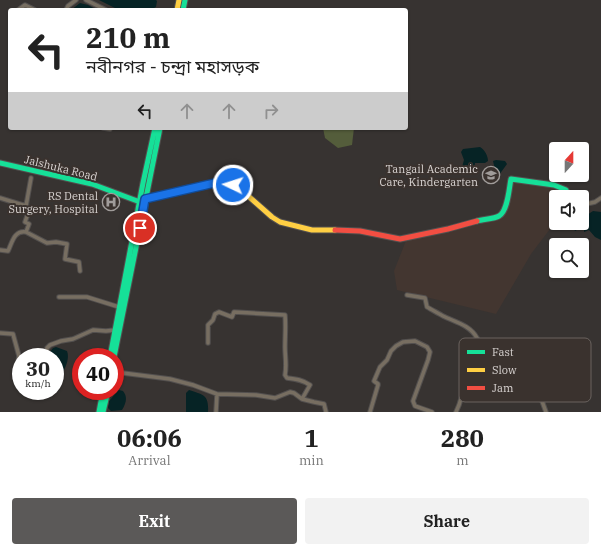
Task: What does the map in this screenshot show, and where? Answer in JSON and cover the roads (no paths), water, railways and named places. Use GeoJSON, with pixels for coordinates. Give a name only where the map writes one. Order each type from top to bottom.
{"type":"FeatureCollection","features":[{"type":"Feature","properties":{"kind":"main road"},"geometry":{"type":"LineString","coordinates":[[112,348],[155,130]]}},
{"type":"Feature","properties":{"kind":"main road"},"geometry":{"type":"LineString","coordinates":[[116,348],[160,130]]}},
{"type":"Feature","properties":{"kind":"main road","name":"Jalshuka Road"},"geometry":{"type":"LineString","coordinates":[[0,163],[92,184],[140,202]]}},
{"type":"Feature","properties":{"kind":"main road"},"geometry":{"type":"LineString","coordinates":[[145,199],[219,182],[233,185],[280,222],[312,230],[360,231],[400,239],[499,216],[506,206],[511,179],[554,185],[566,190]]}},
{"type":"Feature","properties":{"kind":"main road"},"geometry":{"type":"LineString","coordinates":[[99,412],[101,400]]}},
{"type":"Feature","properties":{"kind":"main road"},"geometry":{"type":"LineString","coordinates":[[103,412],[106,400]]}},
{"type":"Feature","properties":{"kind":"street"},"geometry":{"type":"LineString","coordinates":[[67,8],[76,0]]}},
{"type":"Feature","properties":{"kind":"street"},"geometry":{"type":"LineString","coordinates":[[86,0],[102,8]]}},
{"type":"Feature","properties":{"kind":"street"},"geometry":{"type":"LineString","coordinates":[[21,8],[25,5],[31,8]]}},
{"type":"Feature","properties":{"kind":"street"},"geometry":{"type":"LineString","coordinates":[[26,206],[32,178]]}},
{"type":"Feature","properties":{"kind":"street"},"geometry":{"type":"LineString","coordinates":[[0,198],[30,208],[25,222],[29,224],[26,232]]}},
{"type":"Feature","properties":{"kind":"street"},"geometry":{"type":"LineString","coordinates":[[589,203],[595,202],[601,198]]}},
{"type":"Feature","properties":{"kind":"street"},"geometry":{"type":"LineString","coordinates":[[0,250],[8,251],[16,234],[21,231],[26,232],[47,243],[56,242],[67,244],[65,259],[79,262],[80,270]]}},
{"type":"Feature","properties":{"kind":"street"},"geometry":{"type":"LineString","coordinates":[[407,295],[425,298],[427,307],[445,317],[460,322],[478,338]]}},
{"type":"Feature","properties":{"kind":"street"},"geometry":{"type":"LineString","coordinates":[[59,297],[87,297],[119,307]]}},
{"type":"Feature","properties":{"kind":"street"},"geometry":{"type":"LineString","coordinates":[[208,343],[208,325],[218,312],[232,317],[234,312],[285,315],[285,375],[287,378],[302,380],[310,385],[302,399]]}},
{"type":"Feature","properties":{"kind":"street"},"geometry":{"type":"LineString","coordinates":[[47,348],[50,345],[73,339],[93,330],[115,330]]}},
{"type":"Feature","properties":{"kind":"street"},"geometry":{"type":"LineString","coordinates":[[0,333],[13,334],[17,348]]}},
{"type":"Feature","properties":{"kind":"street"},"geometry":{"type":"LineString","coordinates":[[370,412],[378,385],[374,381],[380,367],[387,360],[391,351],[396,346],[403,342],[415,341],[427,347],[430,352],[413,401],[415,406],[432,412]]}},
{"type":"Feature","properties":{"kind":"street"},"geometry":{"type":"LineString","coordinates":[[124,373],[170,379],[193,385],[217,394],[256,395],[275,398],[290,392],[302,399],[324,404],[326,412]]}},
{"type":"Feature","properties":{"kind":"street"},"geometry":{"type":"LineString","coordinates":[[216,412],[217,394]]}},
{"type":"Feature","properties":{"kind":"street"},"geometry":{"type":"LineString","coordinates":[[456,412],[460,402]]}},
{"type":"Feature","properties":{"kind":"street"},"geometry":{"type":"LineString","coordinates":[[543,402],[546,412]]}},
{"type":"Feature","properties":{"kind":"water"},"geometry":{"type":"Polygon","coordinates":[[[99,0],[157,1],[156,7],[154,8],[115,8],[99,0]]]}},
{"type":"Feature","properties":{"kind":"water"},"geometry":{"type":"Polygon","coordinates":[[[80,3],[93,8],[74,8],[80,3]]]}},
{"type":"Feature","properties":{"kind":"water"},"geometry":{"type":"Polygon","coordinates":[[[480,147],[486,153],[488,161],[485,163],[475,163],[474,171],[463,169],[462,167],[464,160],[461,152],[463,149],[480,147]]]}},
{"type":"Feature","properties":{"kind":"water"},"geometry":{"type":"Polygon","coordinates":[[[493,161],[505,161],[507,164],[499,175],[496,174],[493,161]]]}},
{"type":"Feature","properties":{"kind":"water"},"geometry":{"type":"Polygon","coordinates":[[[593,211],[601,212],[601,240],[595,237],[589,230],[589,214],[593,211]]]}},
{"type":"Feature","properties":{"kind":"water"},"geometry":{"type":"Polygon","coordinates":[[[64,350],[67,351],[68,354],[64,369],[64,350]]]}},
{"type":"Feature","properties":{"kind":"water"},"geometry":{"type":"Polygon","coordinates":[[[189,390],[204,396],[208,402],[208,412],[186,412],[186,393],[189,390]]]}},
{"type":"Feature","properties":{"kind":"water"},"geometry":{"type":"Polygon","coordinates":[[[124,393],[126,396],[125,405],[122,410],[111,411],[108,408],[109,401],[124,400],[124,393]]]}},
{"type":"Feature","properties":{"kind":"place","name":"Tangail Academic Care, Kindergarten"},"geometry":{"type":"Point","coordinates":[491,175]}},
{"type":"Feature","properties":{"kind":"place","name":"RS Dental Surgery, Hospital"},"geometry":{"type":"Point","coordinates":[111,202]}}]}
